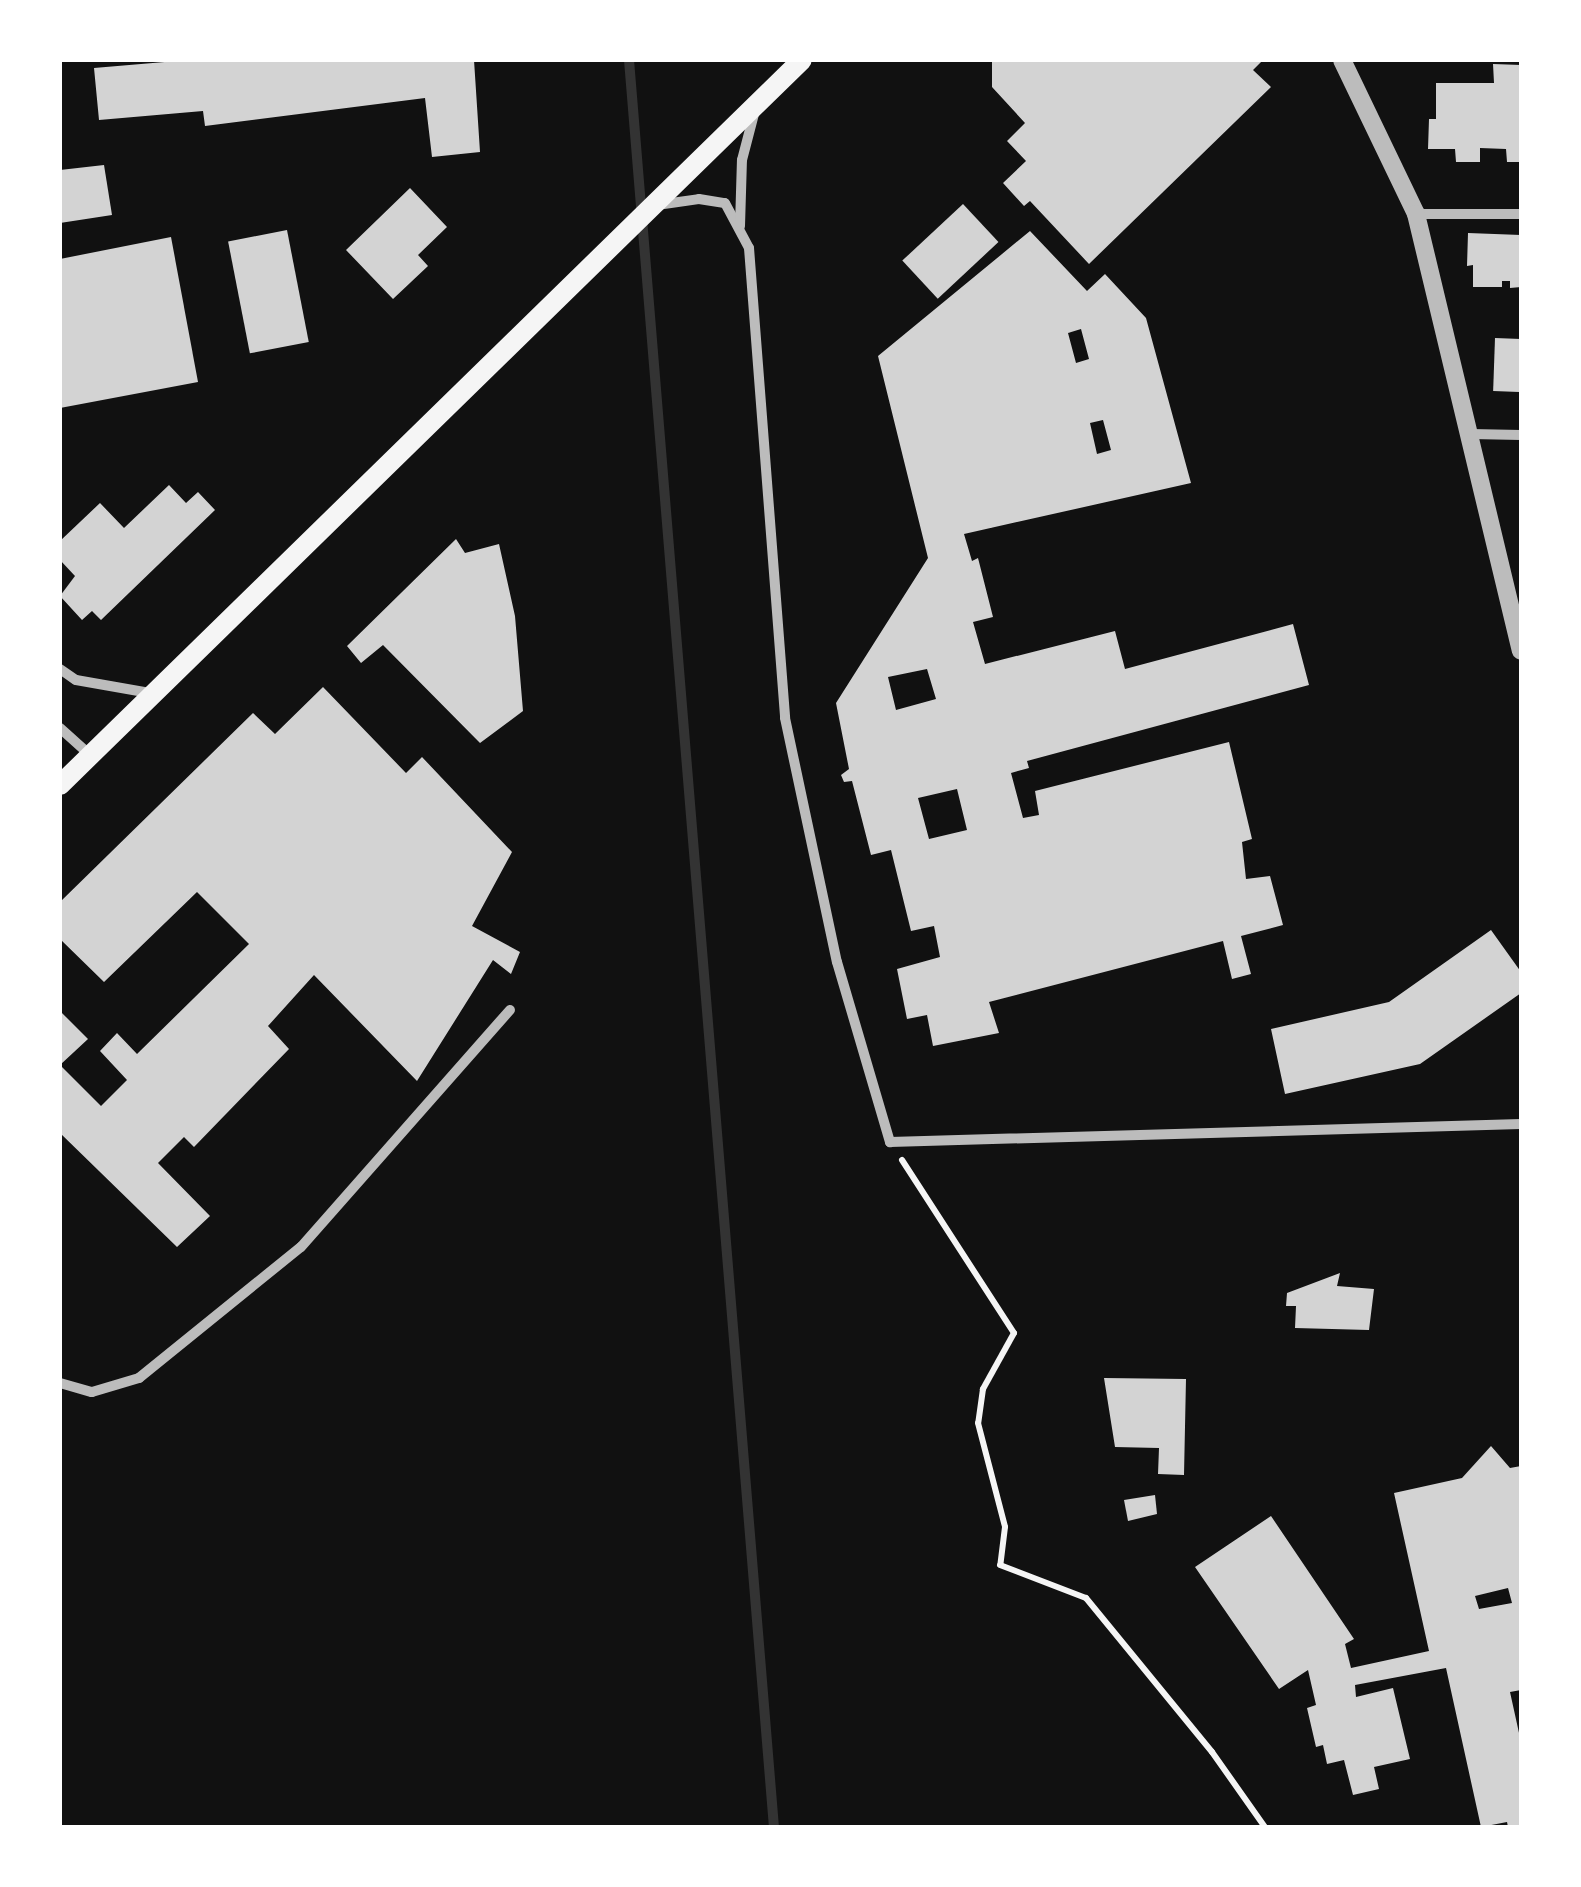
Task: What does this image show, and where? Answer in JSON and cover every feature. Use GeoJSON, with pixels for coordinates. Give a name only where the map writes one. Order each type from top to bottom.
{"type":"FeatureCollection","features":[{"type":"Feature","properties":{"kind":"main road"},"geometry":{"type":"LineString","coordinates":[[60,785],[802,60]]}},
{"type":"Feature","properties":{"kind":"street"},"geometry":{"type":"LineString","coordinates":[[1342,60],[1416,214],[1521,650]]}},
{"type":"Feature","properties":{"kind":"street"},"geometry":{"type":"LineString","coordinates":[[740,228],[742,160],[755,108]]}},
{"type":"Feature","properties":{"kind":"street"},"geometry":{"type":"LineString","coordinates":[[657,205],[700,199],[725,203],[749,248],[785,718],[836,962],[890,1142],[1521,1124]]}},
{"type":"Feature","properties":{"kind":"street"},"geometry":{"type":"LineString","coordinates":[[1416,214],[1521,214]]}},
{"type":"Feature","properties":{"kind":"street"},"geometry":{"type":"LineString","coordinates":[[1471,434],[1521,435]]}},
{"type":"Feature","properties":{"kind":"street"},"geometry":{"type":"LineString","coordinates":[[60,669],[76,680],[150,694]]}},
{"type":"Feature","properties":{"kind":"street"},"geometry":{"type":"LineString","coordinates":[[60,728],[90,756]]}},
{"type":"Feature","properties":{"kind":"street"},"geometry":{"type":"LineString","coordinates":[[60,1383],[92,1392],[139,1378],[301,1247],[510,1010]]}},
{"type":"Feature","properties":{"kind":"path"},"geometry":{"type":"LineString","coordinates":[[890,1142],[1014,1333],[982,1389],[978,1423],[1005,1527],[1000,1566],[1086,1598],[1212,1752],[1265,1827]]}},
{"type":"Feature","properties":{"kind":"building"},"geometry":{"type":"Polygon","coordinates":[[[188,60],[474,60],[480,152],[432,157],[425,98],[205,126],[203,111],[99,120],[94,68],[188,60]]]}},
{"type":"Feature","properties":{"kind":"building"},"geometry":{"type":"Polygon","coordinates":[[[992,60],[1263,60],[1253,70],[1271,87],[1089,264],[1030,201],[1024,206],[1003,183],[1026,161],[1007,141],[1025,123],[992,87],[992,60]]]}},
{"type":"Feature","properties":{"kind":"building"},"geometry":{"type":"Polygon","coordinates":[[[1493,64],[1521,65],[1521,162],[1507,162],[1506,149],[1480,148],[1480,162],[1456,162],[1455,149],[1428,149],[1429,119],[1436,119],[1436,83],[1494,83],[1493,64]]]}},
{"type":"Feature","properties":{"kind":"building"},"geometry":{"type":"Polygon","coordinates":[[[104,165],[112,215],[60,223],[60,170],[104,165]]]}},
{"type":"Feature","properties":{"kind":"building"},"geometry":{"type":"Polygon","coordinates":[[[410,188],[447,227],[418,255],[428,266],[393,299],[346,250],[410,188]]]}},
{"type":"Feature","properties":{"kind":"building"},"geometry":{"type":"Polygon","coordinates":[[[963,204],[998,242],[938,299],[902,261],[963,204]]]}},
{"type":"Feature","properties":{"kind":"building"},"geometry":{"type":"Polygon","coordinates":[[[287,230],[309,342],[250,353],[228,241],[287,230]]]}},
{"type":"Feature","properties":{"kind":"building"},"geometry":{"type":"Polygon","coordinates":[[[1030,231],[1087,291],[1105,274],[1146,318],[1191,483],[964,534],[972,561],[978,558],[993,617],[973,622],[985,664],[1115,631],[1125,669],[1293,624],[1309,685],[1027,761],[1029,768],[1011,773],[1023,818],[1039,815],[1035,791],[1229,742],[1252,839],[1242,842],[1246,879],[1270,876],[1283,925],[1241,936],[1251,974],[1232,979],[1223,941],[989,1002],[999,1033],[933,1046],[927,1015],[907,1019],[897,969],[940,957],[934,926],[911,931],[891,850],[871,855],[852,781],[844,782],[841,775],[849,769],[836,703],[928,558],[878,356],[1030,231]],[[1081,329],[1068,333],[1076,363],[1089,359],[1081,329]],[[1103,420],[1090,423],[1097,454],[1111,450],[1103,420]],[[927,669],[888,677],[896,710],[936,699],[927,669]],[[957,789],[918,798],[929,839],[967,830],[957,789]]]}},
{"type":"Feature","properties":{"kind":"building"},"geometry":{"type":"Polygon","coordinates":[[[1468,233],[1521,235],[1521,287],[1510,288],[1510,281],[1502,281],[1502,287],[1473,287],[1473,265],[1467,266],[1468,233]]]}},
{"type":"Feature","properties":{"kind":"building"},"geometry":{"type":"Polygon","coordinates":[[[171,237],[198,382],[60,408],[60,259],[171,237]]]}},
{"type":"Feature","properties":{"kind":"building"},"geometry":{"type":"Polygon","coordinates":[[[1495,338],[1521,339],[1519,392],[1493,391],[1495,338]]]}},
{"type":"Feature","properties":{"kind":"building"},"geometry":{"type":"Polygon","coordinates":[[[169,485],[186,503],[198,492],[215,510],[101,620],[92,611],[82,620],[60,596],[75,576],[60,560],[60,541],[100,503],[124,528],[169,485]]]}},
{"type":"Feature","properties":{"kind":"building"},"geometry":{"type":"Polygon","coordinates":[[[456,539],[465,553],[499,544],[515,616],[523,711],[480,743],[383,645],[361,663],[347,646],[456,539]]]}},
{"type":"Feature","properties":{"kind":"building"},"geometry":{"type":"Polygon","coordinates":[[[323,687],[406,773],[422,757],[512,852],[472,926],[520,952],[511,974],[493,960],[417,1081],[314,975],[268,1026],[289,1049],[194,1147],[184,1137],[158,1163],[210,1216],[177,1247],[60,1133],[60,1065],[101,1106],[127,1080],[100,1051],[117,1033],[137,1054],[249,944],[197,892],[104,982],[60,939],[60,902],[253,713],[275,734],[323,687]]]}},
{"type":"Feature","properties":{"kind":"building"},"geometry":{"type":"Polygon","coordinates":[[[1491,930],[1521,972],[1521,993],[1420,1064],[1285,1094],[1271,1029],[1389,1002],[1491,930]]]}},
{"type":"Feature","properties":{"kind":"building"},"geometry":{"type":"Polygon","coordinates":[[[60,1011],[88,1039],[60,1065],[60,1011]]]}},
{"type":"Feature","properties":{"kind":"building"},"geometry":{"type":"Polygon","coordinates":[[[1340,1273],[1337,1286],[1374,1289],[1369,1330],[1295,1328],[1296,1306],[1286,1306],[1287,1293],[1340,1273]]]}},
{"type":"Feature","properties":{"kind":"building"},"geometry":{"type":"Polygon","coordinates":[[[1104,1378],[1186,1379],[1184,1475],[1158,1474],[1159,1448],[1115,1447],[1104,1378]]]}},
{"type":"Feature","properties":{"kind":"building"},"geometry":{"type":"Polygon","coordinates":[[[1491,1446],[1510,1468],[1521,1466],[1521,1690],[1510,1692],[1521,1742],[1521,1827],[1508,1827],[1507,1822],[1481,1827],[1446,1668],[1355,1685],[1356,1697],[1393,1688],[1410,1759],[1374,1767],[1379,1789],[1353,1795],[1344,1760],[1327,1764],[1323,1745],[1316,1747],[1307,1708],[1316,1705],[1308,1670],[1279,1689],[1195,1567],[1271,1516],[1354,1639],[1345,1644],[1351,1668],[1429,1651],[1394,1493],[1462,1478],[1491,1446]],[[1508,1588],[1475,1596],[1479,1609],[1512,1603],[1508,1588]]]}},
{"type":"Feature","properties":{"kind":"building"},"geometry":{"type":"Polygon","coordinates":[[[1155,1495],[1157,1514],[1128,1521],[1124,1500],[1155,1495]]]}},
{"type":"Feature","properties":{"kind":"waterway"},"geometry":{"type":"LineString","coordinates":[[629,60],[774,1827]]}}]}
